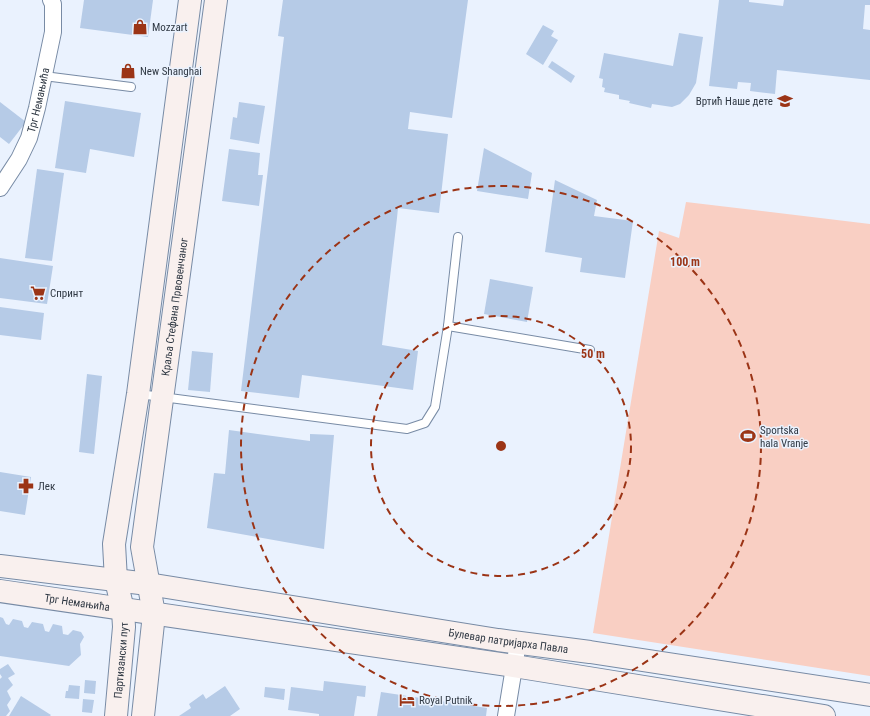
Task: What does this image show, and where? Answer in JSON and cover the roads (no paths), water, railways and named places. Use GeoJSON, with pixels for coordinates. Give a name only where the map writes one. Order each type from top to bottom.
{"type":"FeatureCollection","features":[{"type":"Feature","properties":{"kind":"main road"},"geometry":{"type":"LineString","coordinates":[[116,580],[114,544],[138,394],[190,0]]}},
{"type":"Feature","properties":{"kind":"main road","name":"Краља Стефана Првовенчаног"},"geometry":{"type":"LineString","coordinates":[[154,614],[142,547],[216,0]]}},
{"type":"Feature","properties":{"kind":"main road"},"geometry":{"type":"LineString","coordinates":[[0,566],[148,584]]}},
{"type":"Feature","properties":{"kind":"main road","name":"Партизански пут"},"geometry":{"type":"LineString","coordinates":[[116,580],[123,610],[124,627],[116,716]]}},
{"type":"Feature","properties":{"kind":"main road","name":"Булевар патријарха Павла"},"geometry":{"type":"LineString","coordinates":[[148,584],[518,643],[590,652],[870,695]]}},
{"type":"Feature","properties":{"kind":"main road","name":"Трг Немањића"},"geometry":{"type":"LineString","coordinates":[[0,591],[154,614]]}},
{"type":"Feature","properties":{"kind":"main road"},"geometry":{"type":"LineString","coordinates":[[143,716],[154,614],[514,666],[824,716]]}},
{"type":"Feature","properties":{"kind":"street","name":"Трг Немањића"},"geometry":{"type":"LineString","coordinates":[[0,188],[19,159],[29,138],[53,32],[52,2]]}},
{"type":"Feature","properties":{"kind":"street"},"geometry":{"type":"LineString","coordinates":[[506,716],[518,643]]}},
{"type":"Feature","properties":{"kind":"lane"},"geometry":{"type":"LineString","coordinates":[[44,76],[131,87]]}},
{"type":"Feature","properties":{"kind":"lane"},"geometry":{"type":"LineString","coordinates":[[138,394],[407,429],[425,423],[435,407],[448,326],[458,237]]}},
{"type":"Feature","properties":{"kind":"lane"},"geometry":{"type":"LineString","coordinates":[[448,326],[590,350]]}},
{"type":"Feature","properties":{"kind":"place","name":"Mozzart"},"geometry":{"type":"Point","coordinates":[140,27]}},
{"type":"Feature","properties":{"kind":"place","name":"New Shanghai"},"geometry":{"type":"Point","coordinates":[128,71]}},
{"type":"Feature","properties":{"kind":"place","name":"Вртић Наше дете"},"geometry":{"type":"Point","coordinates":[785,101]}},
{"type":"Feature","properties":{"kind":"place","name":"Спринт"},"geometry":{"type":"Point","coordinates":[38,293]}},
{"type":"Feature","properties":{"kind":"place","name":"Sportska hala Vranje"},"geometry":{"type":"Point","coordinates":[748,436]}},
{"type":"Feature","properties":{"kind":"place","name":"Лек"},"geometry":{"type":"Point","coordinates":[26,486]}},
{"type":"Feature","properties":{"kind":"place","name":"Royal Putnik"},"geometry":{"type":"Point","coordinates":[407,700]}}]}
